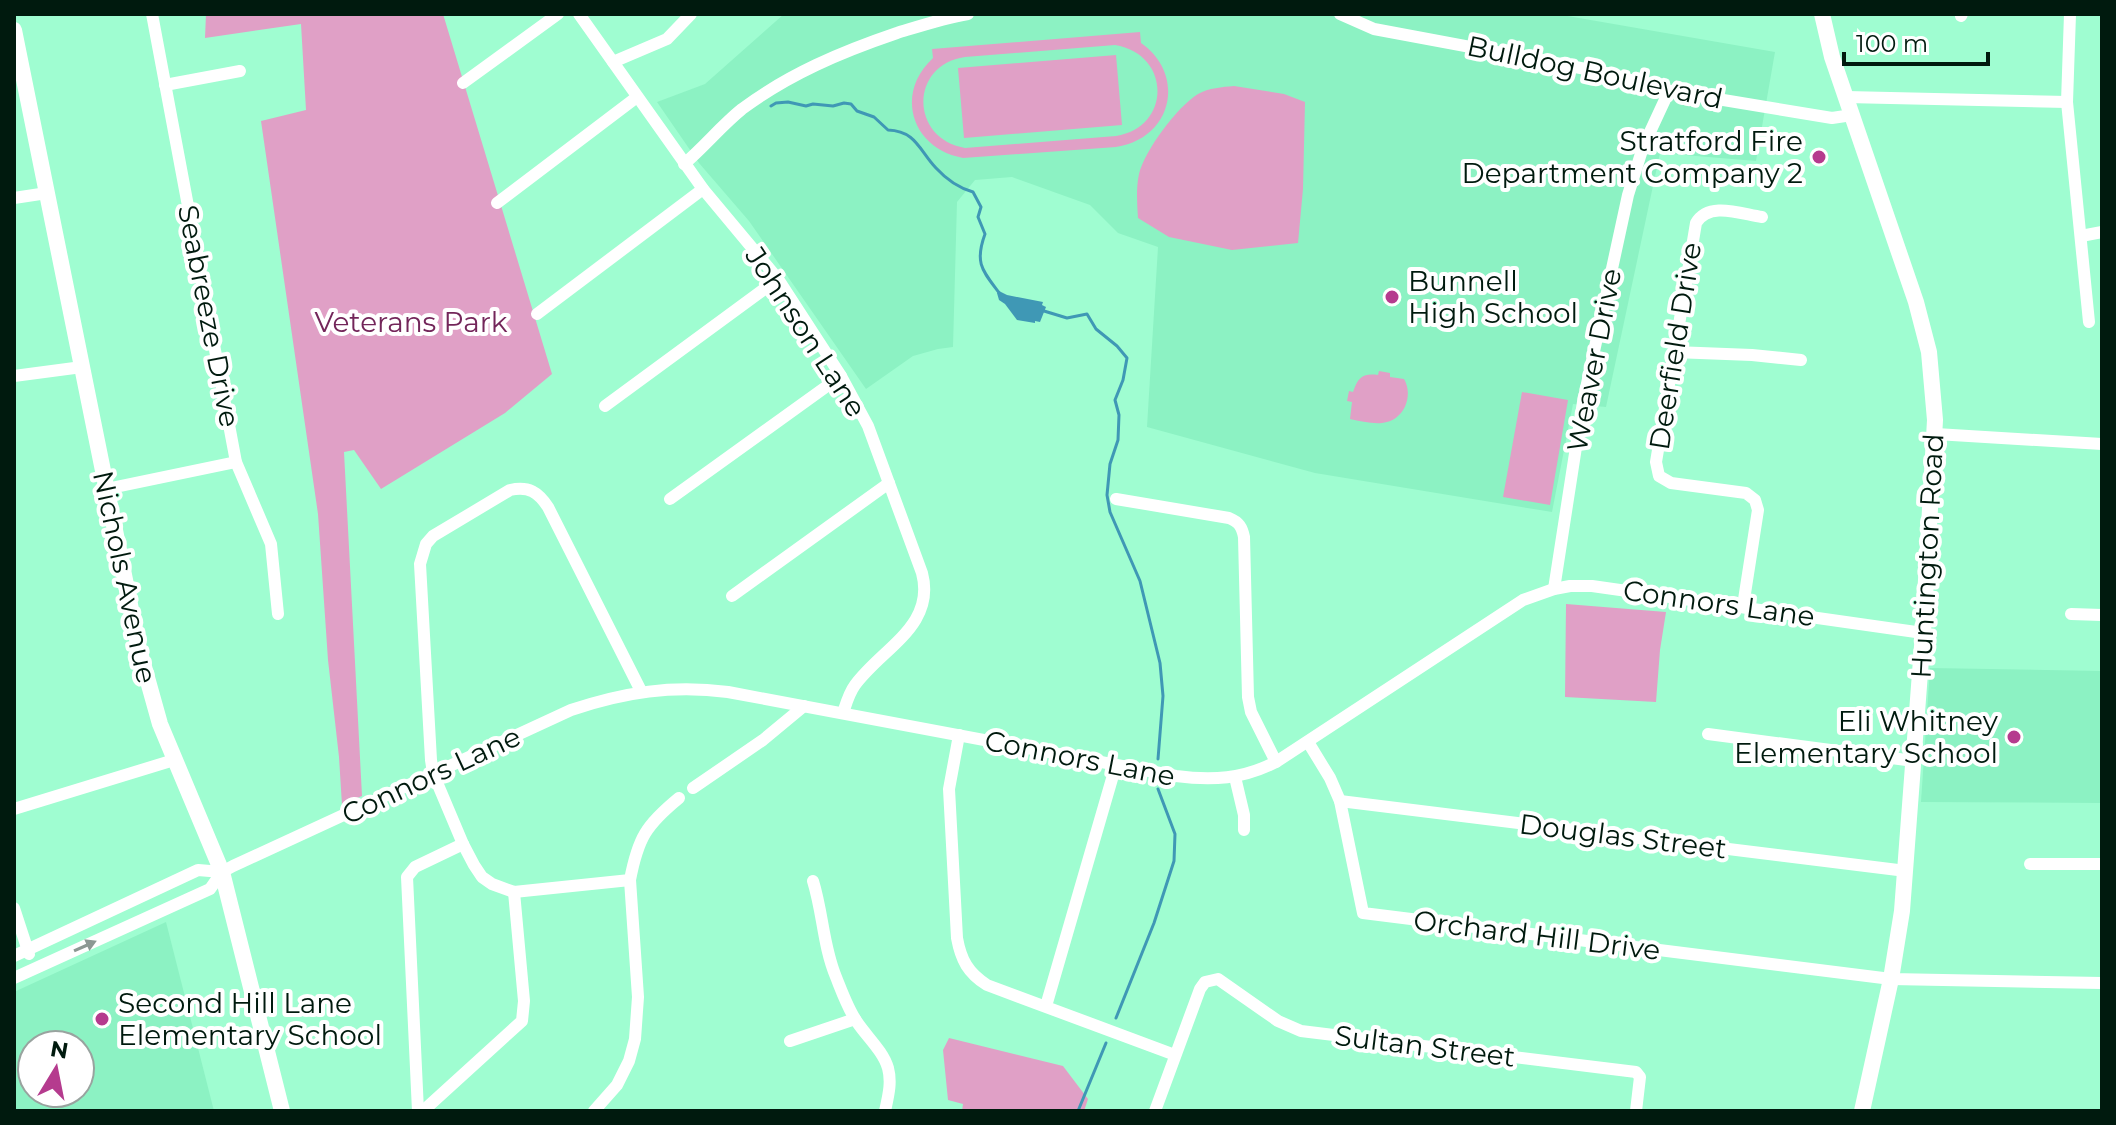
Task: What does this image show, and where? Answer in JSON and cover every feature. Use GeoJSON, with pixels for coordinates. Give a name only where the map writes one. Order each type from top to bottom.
{"type":"FeatureCollection","features":[{"type":"Feature","properties":{"kind":"main road","name":"Huntington Road"},"geometry":{"type":"LineString","coordinates":[[1822,14],[1832,57],[1923,327],[1931,371],[1936,434],[1906,871],[1891,979],[1862,1111]]}},
{"type":"Feature","properties":{"kind":"main road","name":"Nichols Avenue"},"geometry":{"type":"LineString","coordinates":[[14,30],[139,649],[174,760],[222,872],[282,1111]]}},
{"type":"Feature","properties":{"kind":"street","name":"Seabreeze Drive"},"geometry":{"type":"LineString","coordinates":[[152,14],[236,462],[271,544],[278,614]]}},
{"type":"Feature","properties":{"kind":"street"},"geometry":{"type":"LineString","coordinates":[[463,83],[558,14]]}},
{"type":"Feature","properties":{"kind":"street","name":"Johnson Lane"},"geometry":{"type":"LineString","coordinates":[[579,14],[684,164],[778,279],[841,376],[868,426],[922,573],[924,603],[907,630],[856,684],[843,713]]}},
{"type":"Feature","properties":{"kind":"street"},"geometry":{"type":"LineString","coordinates":[[613,62],[667,39],[691,14]]}},
{"type":"Feature","properties":{"kind":"street"},"geometry":{"type":"LineString","coordinates":[[684,164],[740,111],[791,77],[851,48],[917,26],[968,14]]}},
{"type":"Feature","properties":{"kind":"street","name":"Bulldog Boulevard"},"geometry":{"type":"LineString","coordinates":[[1340,14],[1374,29],[1610,74],[1669,91],[1832,118],[1852,115]]}},
{"type":"Feature","properties":{"kind":"street"},"geometry":{"type":"LineString","coordinates":[[2070,14],[2067,102],[2089,322]]}},
{"type":"Feature","properties":{"kind":"street"},"geometry":{"type":"LineString","coordinates":[[165,85],[240,71]]}},
{"type":"Feature","properties":{"kind":"street","name":"Weaver Drive"},"geometry":{"type":"LineString","coordinates":[[1554,589],[1583,402],[1628,195],[1643,147],[1669,91]]}},
{"type":"Feature","properties":{"kind":"street"},"geometry":{"type":"LineString","coordinates":[[497,203],[637,97]]}},
{"type":"Feature","properties":{"kind":"street"},"geometry":{"type":"LineString","coordinates":[[1846,97],[2067,102]]}},
{"type":"Feature","properties":{"kind":"street"},"geometry":{"type":"LineString","coordinates":[[537,314],[703,189]]}},
{"type":"Feature","properties":{"kind":"street"},"geometry":{"type":"LineString","coordinates":[[14,198],[47,193]]}},
{"type":"Feature","properties":{"kind":"street","name":"Deerfield Drive"},"geometry":{"type":"LineString","coordinates":[[1743,606],[1758,510],[1755,500],[1746,493],[1671,483],[1657,471],[1656,462],[1698,219],[1712,211],[1762,217]]}},
{"type":"Feature","properties":{"kind":"street"},"geometry":{"type":"LineString","coordinates":[[2081,236],[2102,232]]}},
{"type":"Feature","properties":{"kind":"street"},"geometry":{"type":"LineString","coordinates":[[605,406],[778,279]]}},
{"type":"Feature","properties":{"kind":"street"},"geometry":{"type":"LineString","coordinates":[[1674,352],[1801,360]]}},
{"type":"Feature","properties":{"kind":"street"},"geometry":{"type":"LineString","coordinates":[[14,376],[82,367]]}},
{"type":"Feature","properties":{"kind":"street"},"geometry":{"type":"LineString","coordinates":[[670,499],[841,376]]}},
{"type":"Feature","properties":{"kind":"street"},"geometry":{"type":"LineString","coordinates":[[1936,434],[2102,444]]}},
{"type":"Feature","properties":{"kind":"street"},"geometry":{"type":"LineString","coordinates":[[106,489],[236,462]]}},
{"type":"Feature","properties":{"kind":"street"},"geometry":{"type":"LineString","coordinates":[[732,596],[889,483]]}},
{"type":"Feature","properties":{"kind":"street"},"geometry":{"type":"LineString","coordinates":[[630,880],[514,892],[492,884],[482,877],[474,865],[433,773],[431,760],[420,564],[426,544],[433,536],[510,490],[520,487],[539,494],[641,691]]}},
{"type":"Feature","properties":{"kind":"street"},"geometry":{"type":"LineString","coordinates":[[1116,499],[1229,518],[1243,528],[1248,697],[1251,712],[1276,762]]}},
{"type":"Feature","properties":{"kind":"street","name":"Connors Lane"},"geometry":{"type":"LineString","coordinates":[[222,872],[571,710],[641,691],[715,691],[1194,779],[1235,777],[1276,762],[1491,619],[1523,600],[1554,589],[1592,586],[1923,633]]}},
{"type":"Feature","properties":{"kind":"street"},"geometry":{"type":"LineString","coordinates":[[2071,614],[2102,615]]}},
{"type":"Feature","properties":{"kind":"street"},"geometry":{"type":"LineString","coordinates":[[693,788],[763,740],[804,706]]}},
{"type":"Feature","properties":{"kind":"street"},"geometry":{"type":"LineString","coordinates":[[1708,734],[1914,761]]}},
{"type":"Feature","properties":{"kind":"street"},"geometry":{"type":"LineString","coordinates":[[959,735],[949,789],[957,938],[962,960],[969,971],[987,985],[1175,1055],[1155,1111]]}},
{"type":"Feature","properties":{"kind":"street","name":"Orchard Hill Drive"},"geometry":{"type":"LineString","coordinates":[[1308,742],[1340,801],[1363,913],[1891,979]]}},
{"type":"Feature","properties":{"kind":"street"},"geometry":{"type":"LineString","coordinates":[[14,809],[174,760]]}},
{"type":"Feature","properties":{"kind":"street"},"geometry":{"type":"LineString","coordinates":[[1046,1006],[1116,765]]}},
{"type":"Feature","properties":{"kind":"street"},"geometry":{"type":"LineString","coordinates":[[1235,777],[1244,815],[1244,830]]}},
{"type":"Feature","properties":{"kind":"street"},"geometry":{"type":"LineString","coordinates":[[594,1111],[617,1085],[637,1031],[638,997],[630,880],[633,863],[645,830],[679,798]]}},
{"type":"Feature","properties":{"kind":"street","name":"Douglas Street"},"geometry":{"type":"LineString","coordinates":[[1340,801],[1906,871]]}},
{"type":"Feature","properties":{"kind":"street"},"geometry":{"type":"LineString","coordinates":[[420,1111],[407,877],[415,867],[463,844]]}},
{"type":"Feature","properties":{"kind":"street"},"geometry":{"type":"LineString","coordinates":[[2030,864],[2102,864]]}},
{"type":"Feature","properties":{"kind":"street"},"geometry":{"type":"LineString","coordinates":[[14,956],[198,870],[222,872]]}},
{"type":"Feature","properties":{"kind":"street"},"geometry":{"type":"LineString","coordinates":[[14,978],[210,889],[222,872]]}},
{"type":"Feature","properties":{"kind":"street"},"geometry":{"type":"LineString","coordinates":[[813,881],[830,962],[855,1019],[889,1070],[885,1111]]}},
{"type":"Feature","properties":{"kind":"street"},"geometry":{"type":"LineString","coordinates":[[420,1111],[522,1021],[524,1001],[514,892]]}},
{"type":"Feature","properties":{"kind":"street"},"geometry":{"type":"LineString","coordinates":[[14,908],[35,968]]}},
{"type":"Feature","properties":{"kind":"street"},"geometry":{"type":"LineString","coordinates":[[116,909],[124,929]]}},
{"type":"Feature","properties":{"kind":"street","name":"Sultan Street"},"geometry":{"type":"LineString","coordinates":[[1175,1055],[1200,989],[1205,982],[1218,979],[1278,1021],[1301,1031],[1632,1071],[1639,1074],[1636,1111]]}},
{"type":"Feature","properties":{"kind":"street"},"geometry":{"type":"LineString","coordinates":[[1891,979],[2102,983]]}},
{"type":"Feature","properties":{"kind":"street"},"geometry":{"type":"LineString","coordinates":[[790,1041],[855,1019]]}},
{"type":"Feature","properties":{"kind":"shaded area","name":"Bunnell High School"},"geometry":{"type":"Polygon","coordinates":[[[784,14],[1556,14],[1775,52],[1756,161],[1660,153],[1606,407],[1573,404],[1552,512],[1315,473],[1147,427],[1158,247],[1118,233],[1090,205],[1012,177],[975,180],[957,202],[953,347],[913,356],[866,389],[749,221],[699,163],[657,102],[705,84],[784,14]]]}},
{"type":"Feature","properties":{"kind":"shaded area","name":"Eli Whitney Elementary School"},"geometry":{"type":"Polygon","coordinates":[[[1930,668],[2102,671],[2102,803],[1921,802],[1930,668]]]}},
{"type":"Feature","properties":{"kind":"shaded area","name":"Second Hill Lane Elementary School"},"geometry":{"type":"Polygon","coordinates":[[[166,922],[214,1111],[14,1111],[14,992],[166,922]]]}},
{"type":"Feature","properties":{"kind":"green space","name":"Veterans Park"},"geometry":{"type":"Polygon","coordinates":[[[206,14],[443,14],[552,374],[505,413],[381,489],[354,450],[344,452],[362,796],[342,805],[318,514],[261,121],[306,110],[301,24],[205,38],[206,14]]]}},
{"type":"Feature","properties":{"kind":"green space"},"geometry":{"type":"Polygon","coordinates":[[[1140,32],[1141,43],[1155,56],[1164,72],[1168,88],[1167,104],[1161,119],[1150,132],[1135,142],[1116,147],[963,158],[945,153],[931,144],[914,118],[914,88],[921,72],[933,58],[932,49],[1140,32]],[[1115,45],[965,57],[947,63],[934,73],[926,87],[923,102],[926,117],[934,131],[947,142],[965,148],[1116,136],[1134,130],[1147,119],[1155,106],[1158,90],[1155,75],[1147,62],[1133,51],[1115,45]]]}},
{"type":"Feature","properties":{"kind":"green space"},"geometry":{"type":"Polygon","coordinates":[[[1116,55],[1122,125],[964,138],[958,68],[1116,55]]]}},
{"type":"Feature","properties":{"kind":"green space"},"geometry":{"type":"Polygon","coordinates":[[[1234,86],[1284,94],[1305,102],[1298,243],[1232,250],[1169,237],[1138,218],[1139,174],[1163,130],[1198,94],[1234,86]]]}},
{"type":"Feature","properties":{"kind":"green space"},"geometry":{"type":"Polygon","coordinates":[[[1379,371],[1404,379],[1408,393],[1405,407],[1396,418],[1382,423],[1350,419],[1352,402],[1347,401],[1349,391],[1353,392],[1361,378],[1378,375],[1379,371]]]}},
{"type":"Feature","properties":{"kind":"green space"},"geometry":{"type":"Polygon","coordinates":[[[1522,392],[1568,400],[1550,505],[1503,497],[1522,392]]]}},
{"type":"Feature","properties":{"kind":"green space"},"geometry":{"type":"Polygon","coordinates":[[[1566,604],[1666,612],[1656,702],[1565,697],[1566,604]]]}},
{"type":"Feature","properties":{"kind":"green space"},"geometry":{"type":"Polygon","coordinates":[[[949,1038],[1063,1066],[1088,1099],[1084,1111],[962,1111],[963,1104],[948,1100],[943,1050],[949,1038]]]}},
{"type":"Feature","properties":{"kind":"water"},"geometry":{"type":"Polygon","coordinates":[[[999,291],[1043,302],[1042,305],[1046,307],[1040,322],[1017,320],[999,300],[999,291]]]}},
{"type":"Feature","properties":{"kind":"waterway"},"geometry":{"type":"LineString","coordinates":[[771,106],[788,102],[806,106],[851,104],[857,111],[874,117],[888,130],[911,138],[944,176],[973,192],[981,207],[978,217],[985,234],[980,260],[1000,294]]}},
{"type":"Feature","properties":{"kind":"waterway"},"geometry":{"type":"LineString","coordinates":[[1044,311],[1067,318],[1087,314],[1096,329],[1127,358],[1115,400],[1119,415],[1118,440],[1110,464],[1107,495],[1110,512],[1140,581],[1160,663],[1163,696],[1158,759]]}},
{"type":"Feature","properties":{"kind":"waterway"},"geometry":{"type":"LineString","coordinates":[[1116,1018],[1154,923],[1174,861],[1175,834],[1158,789]]}},
{"type":"Feature","properties":{"kind":"waterway"},"geometry":{"type":"LineString","coordinates":[[1078,1111],[1106,1043]]}},
{"type":"Feature","properties":{"kind":"place","name":"Stratford Fire Department Company 2"},"geometry":{"type":"Point","coordinates":[1819,157]}},
{"type":"Feature","properties":{"kind":"place","name":"Bunnell High School"},"geometry":{"type":"Point","coordinates":[1392,297]}},
{"type":"Feature","properties":{"kind":"place","name":"Eli Whitney Elementary School"},"geometry":{"type":"Point","coordinates":[2014,737]}},
{"type":"Feature","properties":{"kind":"place","name":"Second Hill Lane Elementary School"},"geometry":{"type":"Point","coordinates":[102,1019]}}]}
